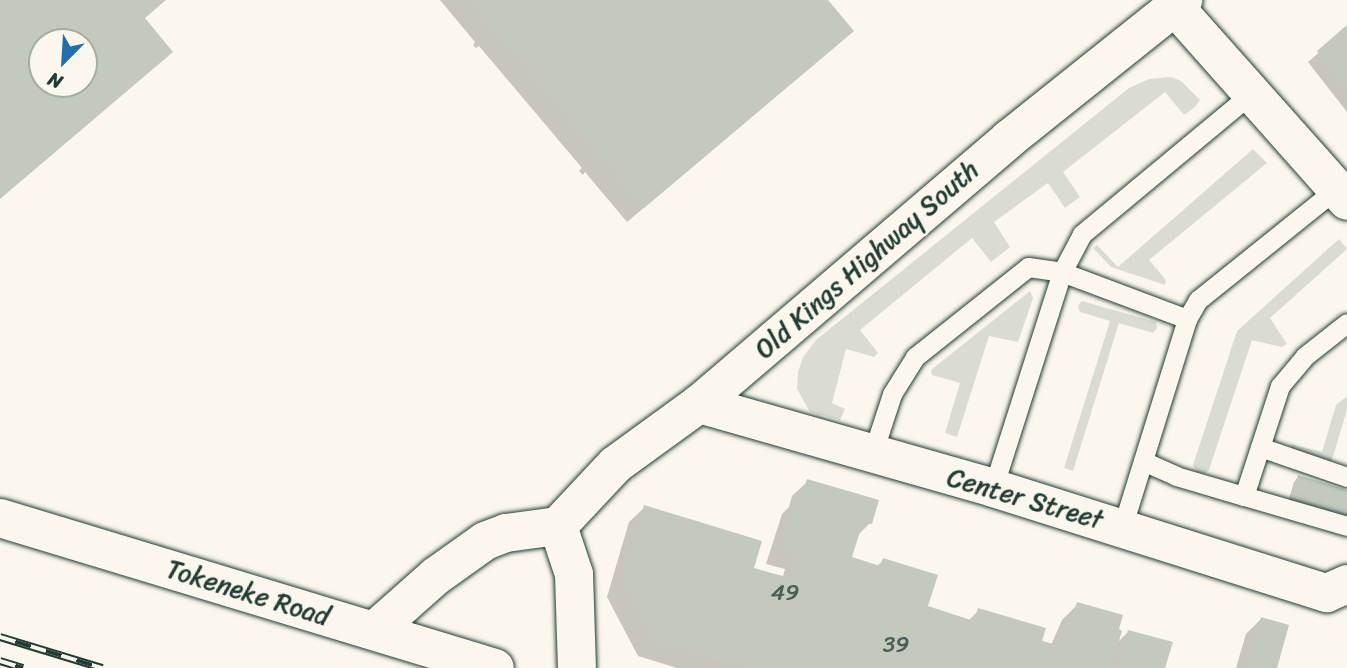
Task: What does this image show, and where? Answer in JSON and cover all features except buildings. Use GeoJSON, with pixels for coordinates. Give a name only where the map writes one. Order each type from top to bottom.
{"type":"FeatureCollection","features":[{"type":"Feature","properties":{"kind":"street"},"geometry":{"type":"LineString","coordinates":[[1179,3],[1252,93],[1342,195]]}},
{"type":"Feature","properties":{"kind":"street","name":"Old Kings Highway South"},"geometry":{"type":"LineString","coordinates":[[558,526],[615,465],[699,404],[1009,139],[1179,3]]}},
{"type":"Feature","properties":{"kind":"street","name":"Center Street"},"geometry":{"type":"LineString","coordinates":[[699,404],[993,488],[1327,593],[1347,584]]}},
{"type":"Feature","properties":{"kind":"street","name":"Tokeneke Road"},"geometry":{"type":"LineString","coordinates":[[0,518],[495,668]]}},
{"type":"Feature","properties":{"kind":"street"},"geometry":{"type":"LineString","coordinates":[[374,631],[436,576],[485,541],[506,533],[558,526],[573,574],[577,668]]}},
{"type":"Feature","properties":{"kind":"lane"},"geometry":{"type":"LineString","coordinates":[[993,488],[1062,272],[1082,234],[1252,93]]}},
{"type":"Feature","properties":{"kind":"lane"},"geometry":{"type":"LineString","coordinates":[[1122,527],[1187,319],[1198,300],[1342,195]]}},
{"type":"Feature","properties":{"kind":"lane"},"geometry":{"type":"LineString","coordinates":[[872,455],[892,394],[915,357],[1028,267],[1062,272],[1187,319]]}},
{"type":"Feature","properties":{"kind":"lane"},"geometry":{"type":"LineString","coordinates":[[1244,496],[1280,386],[1305,356],[1347,323]]}},
{"type":"Feature","properties":{"kind":"lane"},"geometry":{"type":"LineString","coordinates":[[1260,447],[1347,477]]}},
{"type":"Feature","properties":{"kind":"lane"},"geometry":{"type":"LineString","coordinates":[[1143,461],[1177,475],[1347,526]]}},
{"type":"Feature","properties":{"kind":"shaded area"},"geometry":{"type":"Polygon","coordinates":[[[1171,77],[1181,81],[1200,100],[1195,107],[1184,115],[1165,92],[1063,172],[1080,197],[1065,208],[1048,183],[994,222],[1010,247],[991,262],[972,238],[860,330],[878,353],[874,357],[846,349],[832,403],[845,409],[840,420],[810,412],[797,389],[798,372],[803,357],[816,340],[1129,88],[1149,79],[1171,77]]]}},
{"type":"Feature","properties":{"kind":"shaded area"},"geometry":{"type":"Polygon","coordinates":[[[1253,149],[1267,163],[1149,260],[1166,280],[1165,285],[1111,267],[1093,248],[1097,245],[1118,267],[1253,149]]]}},
{"type":"Feature","properties":{"kind":"shaded area"},"geometry":{"type":"Polygon","coordinates":[[[1339,239],[1347,249],[1270,318],[1287,344],[1282,347],[1252,340],[1209,470],[1204,474],[1197,472],[1193,465],[1237,331],[1339,239]]]}},
{"type":"Feature","properties":{"kind":"shaded area"},"geometry":{"type":"Polygon","coordinates":[[[1030,291],[1033,298],[1018,342],[989,336],[957,437],[945,433],[960,383],[932,375],[931,370],[1030,291]]]}},
{"type":"Feature","properties":{"kind":"shaded area"},"geometry":{"type":"Polygon","coordinates":[[[1082,301],[1156,322],[1157,328],[1153,333],[1119,323],[1073,471],[1064,468],[1110,321],[1080,312],[1078,306],[1082,301]]]}},
{"type":"Feature","properties":{"kind":"shaded area"},"geometry":{"type":"Polygon","coordinates":[[[1347,396],[1347,410],[1331,463],[1293,451],[1291,444],[1322,452],[1336,405],[1347,396]]]}},
{"type":"Feature","properties":{"kind":"railway"},"geometry":{"type":"LineString","coordinates":[[0,637],[102,668]]}},
{"type":"Feature","properties":{"kind":"railway"},"geometry":{"type":"LineString","coordinates":[[0,661],[23,668]]}}]}
